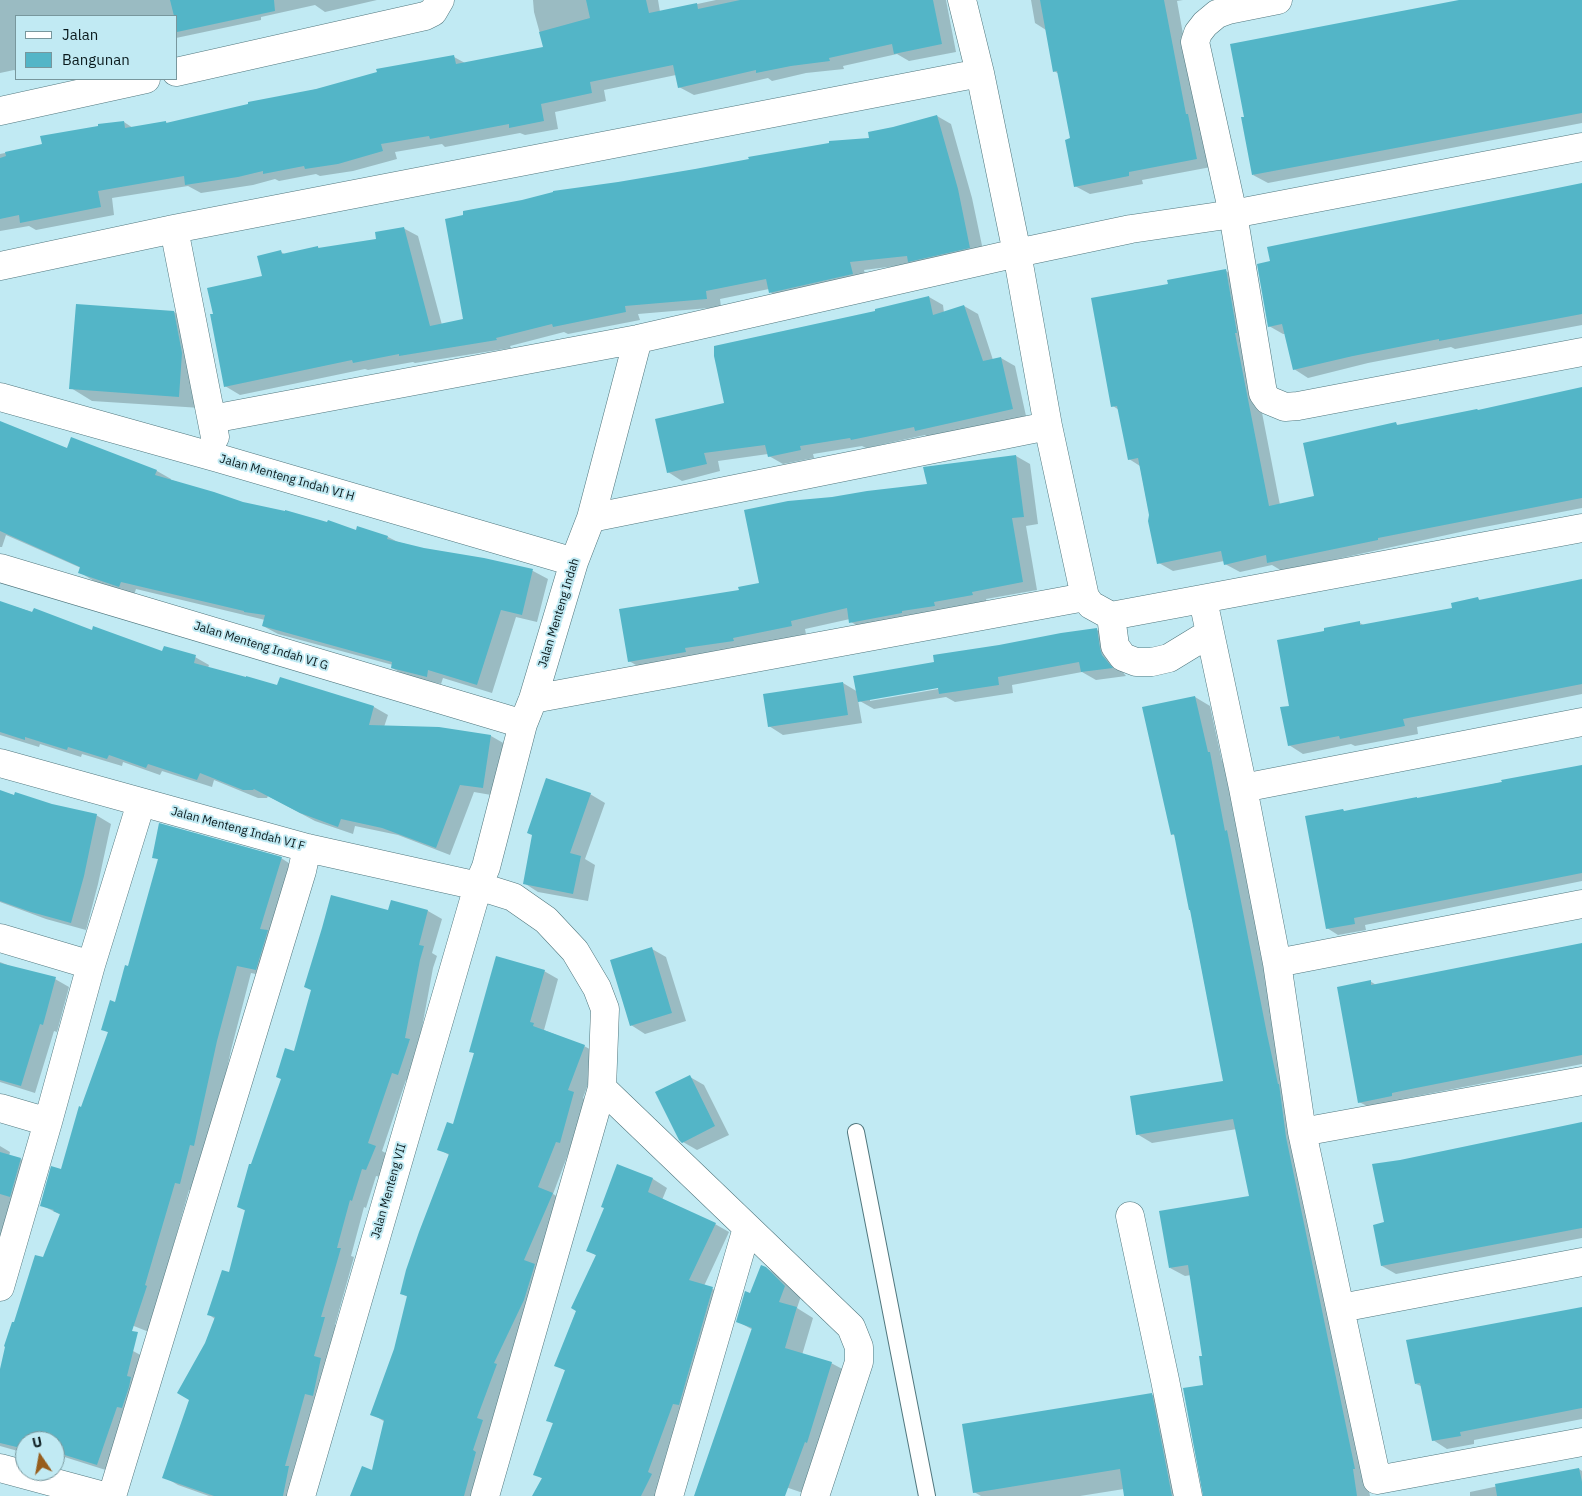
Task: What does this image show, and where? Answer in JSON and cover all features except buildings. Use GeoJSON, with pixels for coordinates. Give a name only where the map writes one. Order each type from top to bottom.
{"type":"FeatureCollection","features":[{"type":"Feature","properties":{"kind":"street"},"geometry":{"type":"LineString","coordinates":[[178,72],[425,16],[433,12],[440,0]]}},
{"type":"Feature","properties":{"kind":"street"},"geometry":{"type":"LineString","coordinates":[[962,0],[980,73],[1017,253],[1048,426],[1085,597],[1091,605],[1111,616],[1582,528]]}},
{"type":"Feature","properties":{"kind":"street"},"geometry":{"type":"LineString","coordinates":[[1278,0],[1217,14],[1205,24],[1198,33],[1195,42],[1233,214],[1263,393],[1268,400],[1285,406],[1298,406],[1582,352]]}},
{"type":"Feature","properties":{"kind":"street"},"geometry":{"type":"LineString","coordinates":[[0,266],[174,229],[980,73]]}},
{"type":"Feature","properties":{"kind":"street"},"geometry":{"type":"LineString","coordinates":[[0,111],[141,80]]}},
{"type":"Feature","properties":{"kind":"street"},"geometry":{"type":"LineString","coordinates":[[212,418],[638,339],[1131,229],[1233,214],[1582,147]]}},
{"type":"Feature","properties":{"kind":"street"},"geometry":{"type":"LineString","coordinates":[[174,229],[212,418],[218,458]]}},
{"type":"Feature","properties":{"kind":"street","name":"Jalan Menteng Indah"},"geometry":{"type":"LineString","coordinates":[[478,886],[486,868],[523,724],[533,699],[574,562],[591,518],[638,339]]}},
{"type":"Feature","properties":{"kind":"street","name":"Jalan Menteng Indah VI H"},"geometry":{"type":"LineString","coordinates":[[0,397],[218,458],[574,562]]}},
{"type":"Feature","properties":{"kind":"street"},"geometry":{"type":"LineString","coordinates":[[591,518],[1048,426]]}},
{"type":"Feature","properties":{"kind":"street","name":"Jalan Menteng Indah VI G"},"geometry":{"type":"LineString","coordinates":[[0,568],[523,724]]}},
{"type":"Feature","properties":{"kind":"street"},"geometry":{"type":"LineString","coordinates":[[533,699],[1085,597]]}},
{"type":"Feature","properties":{"kind":"street"},"geometry":{"type":"LineString","coordinates":[[1202,600],[1243,788],[1277,963],[1302,1132],[1377,1480],[1582,1442]]}},
{"type":"Feature","properties":{"kind":"street"},"geometry":{"type":"LineString","coordinates":[[1111,616],[1115,646],[1123,656],[1136,662],[1152,662],[1169,658],[1210,633]]}},
{"type":"Feature","properties":{"kind":"street"},"geometry":{"type":"LineString","coordinates":[[1243,788],[1582,722]]}},
{"type":"Feature","properties":{"kind":"street","name":"Jalan Menteng Indah VI F"},"geometry":{"type":"LineString","coordinates":[[0,763],[308,848],[478,886],[513,898],[546,920],[575,951],[597,988],[605,1009],[602,1088],[485,1496]]}},
{"type":"Feature","properties":{"kind":"street"},"geometry":{"type":"LineString","coordinates":[[0,1287],[91,965],[142,802]]}},
{"type":"Feature","properties":{"kind":"street"},"geometry":{"type":"LineString","coordinates":[[112,1496],[308,848]]}},
{"type":"Feature","properties":{"kind":"street","name":"Jalan Menteng VII"},"geometry":{"type":"LineString","coordinates":[[301,1496],[478,886]]}},
{"type":"Feature","properties":{"kind":"street"},"geometry":{"type":"LineString","coordinates":[[1277,963],[1582,904]]}},
{"type":"Feature","properties":{"kind":"street"},"geometry":{"type":"LineString","coordinates":[[0,938],[91,965]]}},
{"type":"Feature","properties":{"kind":"street"},"geometry":{"type":"LineString","coordinates":[[1302,1132],[1582,1081]]}},
{"type":"Feature","properties":{"kind":"street"},"geometry":{"type":"LineString","coordinates":[[602,1088],[851,1327],[859,1347],[859,1362],[815,1496]]}},
{"type":"Feature","properties":{"kind":"street"},"geometry":{"type":"LineString","coordinates":[[0,1108],[48,1122]]}},
{"type":"Feature","properties":{"kind":"street"},"geometry":{"type":"LineString","coordinates":[[1130,1216],[1188,1496]]}},
{"type":"Feature","properties":{"kind":"street"},"geometry":{"type":"LineString","coordinates":[[669,1496],[747,1228]]}},
{"type":"Feature","properties":{"kind":"street"},"geometry":{"type":"LineString","coordinates":[[1341,1308],[1582,1262]]}},
{"type":"Feature","properties":{"kind":"street"},"geometry":{"type":"LineString","coordinates":[[0,1468],[104,1496]]}},
{"type":"Feature","properties":{"kind":"lane"},"geometry":{"type":"LineString","coordinates":[[856,1132],[927,1496]]}}]}
